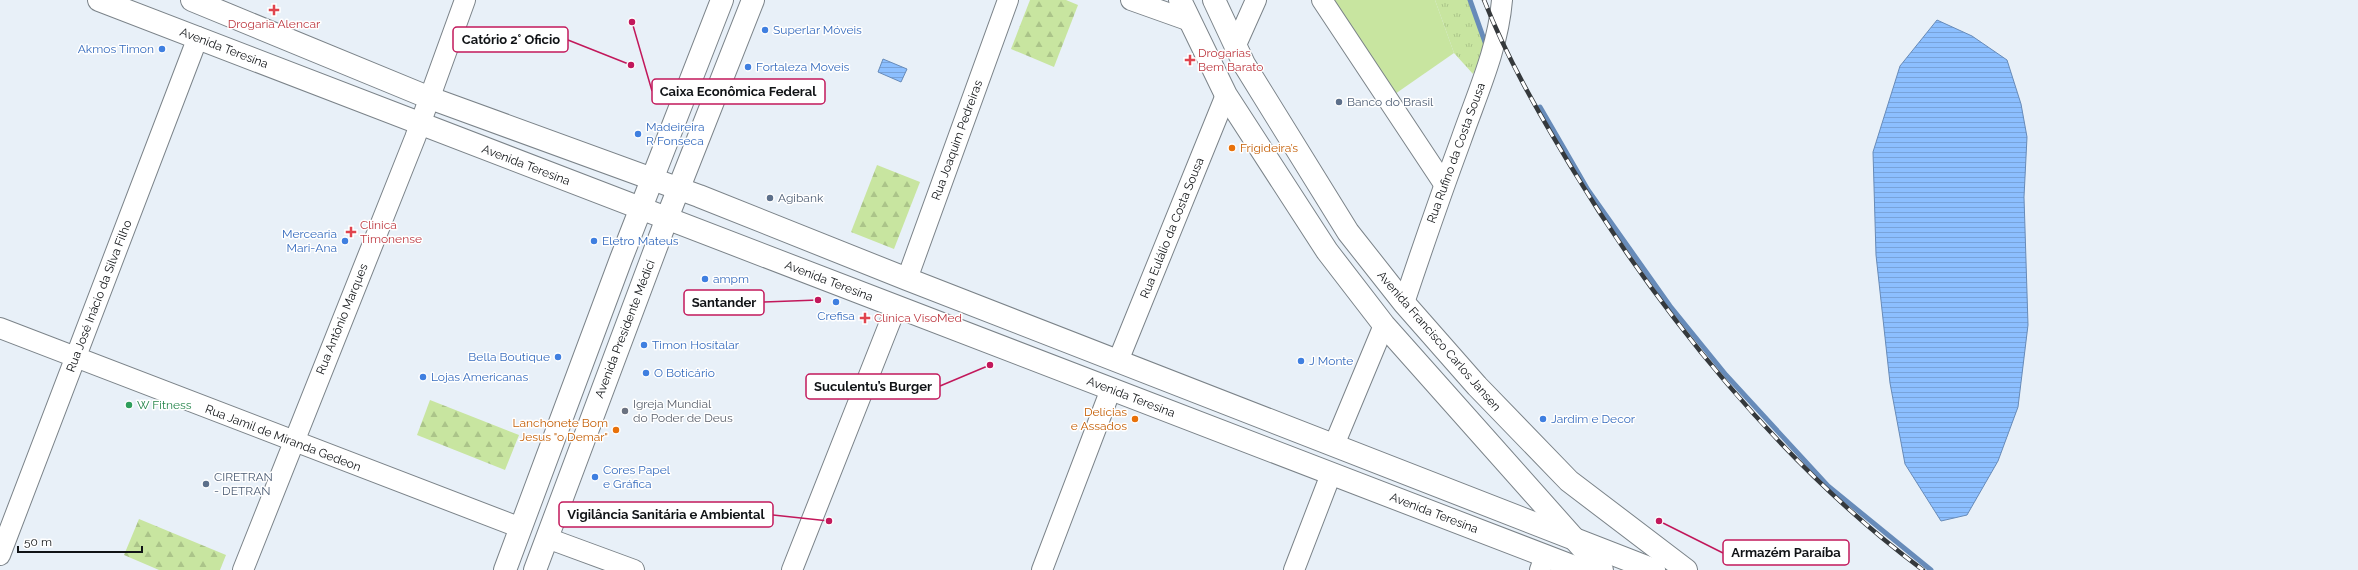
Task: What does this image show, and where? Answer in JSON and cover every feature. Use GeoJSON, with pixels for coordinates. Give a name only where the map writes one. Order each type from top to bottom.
{"type":"FeatureCollection","features":[{"type":"Feature","properties":{"kind":"main road","name":"Avenida Teresina"},"geometry":{"type":"LineString","coordinates":[[99,0],[198,37],[420,125],[641,208],[1331,474],[1542,563],[1582,570]]}},
{"type":"Feature","properties":{"kind":"main road"},"geometry":{"type":"LineString","coordinates":[[505,570],[651,180],[722,0]]}},
{"type":"Feature","properties":{"kind":"main road","name":"Avenida Presidente Médici"},"geometry":{"type":"LineString","coordinates":[[535,570],[678,189],[753,0]]}},
{"type":"Feature","properties":{"kind":"main road"},"geometry":{"type":"LineString","coordinates":[[1180,0],[1226,95],[1326,251],[1384,324],[1602,570]]}},
{"type":"Feature","properties":{"kind":"main road","name":"Avenida Francisco Carlos Jansen"},"geometry":{"type":"LineString","coordinates":[[1214,0],[1244,64],[1348,232],[1404,304],[1477,386],[1569,480],[1686,570]]}},
{"type":"Feature","properties":{"kind":"main road"},"geometry":{"type":"LineString","coordinates":[[202,2],[430,98],[678,189],[907,280],[1037,328],[1654,570]]}},
{"type":"Feature","properties":{"kind":"main road"},"geometry":{"type":"LineString","coordinates":[[1026,357],[1037,328]]}},
{"type":"Feature","properties":{"kind":"main road"},"geometry":{"type":"LineString","coordinates":[[577,378],[603,389]]}},
{"type":"Feature","properties":{"kind":"main road"},"geometry":{"type":"LineString","coordinates":[[1456,405],[1477,386]]}},
{"type":"Feature","properties":{"kind":"main road"},"geometry":{"type":"LineString","coordinates":[[1248,442],[1259,416]]}},
{"type":"Feature","properties":{"kind":"street","name":"Rua Antônio Marques"},"geometry":{"type":"LineString","coordinates":[[243,570],[420,125],[466,0]]}},
{"type":"Feature","properties":{"kind":"street","name":"Rua Joaquim Pedreiras"},"geometry":{"type":"LineString","coordinates":[[907,280],[1008,0]]}},
{"type":"Feature","properties":{"kind":"street"},"geometry":{"type":"LineString","coordinates":[[1131,0],[1190,21]]}},
{"type":"Feature","properties":{"kind":"street"},"geometry":{"type":"LineString","coordinates":[[1235,47],[1256,0]]}},
{"type":"Feature","properties":{"kind":"street"},"geometry":{"type":"LineString","coordinates":[[1322,0],[1444,184]]}},
{"type":"Feature","properties":{"kind":"street","name":"Rua Rufino da Costa Sousa"},"geometry":{"type":"LineString","coordinates":[[1404,304],[1444,184],[1487,68],[1497,33],[1502,0]]}},
{"type":"Feature","properties":{"kind":"street","name":"Rua José Inácio da Silva Filho"},"geometry":{"type":"LineString","coordinates":[[0,555],[198,37]]}},
{"type":"Feature","properties":{"kind":"street","name":"Rua Eulálio da Costa Sousa"},"geometry":{"type":"LineString","coordinates":[[1118,361],[1226,95]]}},
{"type":"Feature","properties":{"kind":"street"},"geometry":{"type":"LineString","coordinates":[[792,570],[896,307]]}},
{"type":"Feature","properties":{"kind":"street"},"geometry":{"type":"LineString","coordinates":[[1334,445],[1384,324]]}},
{"type":"Feature","properties":{"kind":"street","name":"Rua Jamil de Miranda Gedeon"},"geometry":{"type":"LineString","coordinates":[[0,328],[293,442],[521,528]]}},
{"type":"Feature","properties":{"kind":"street"},"geometry":{"type":"LineString","coordinates":[[1042,570],[1111,389]]}},
{"type":"Feature","properties":{"kind":"street"},"geometry":{"type":"LineString","coordinates":[[1294,570],[1331,474]]}},
{"type":"Feature","properties":{"kind":"street"},"geometry":{"type":"LineString","coordinates":[[547,538],[634,570]]}},
{"type":"Feature","properties":{"kind":"green space"},"geometry":{"type":"Polygon","coordinates":[[[1030,0],[1066,0],[1078,5],[1054,67],[1011,49],[1030,0]]]}},
{"type":"Feature","properties":{"kind":"green space"},"geometry":{"type":"Polygon","coordinates":[[[1333,0],[1435,0],[1454,53],[1395,94],[1333,0]]]}},
{"type":"Feature","properties":{"kind":"green space"},"geometry":{"type":"Polygon","coordinates":[[[1435,0],[1470,0],[1486,45],[1473,74],[1454,53],[1435,0]]]}},
{"type":"Feature","properties":{"kind":"green space"},"geometry":{"type":"Polygon","coordinates":[[[877,165],[920,182],[894,249],[851,232],[877,165]]]}},
{"type":"Feature","properties":{"kind":"green space"},"geometry":{"type":"Polygon","coordinates":[[[430,400],[519,435],[505,470],[417,435],[430,400]]]}},
{"type":"Feature","properties":{"kind":"green space"},"geometry":{"type":"Polygon","coordinates":[[[139,519],[226,555],[220,570],[159,570],[124,555],[139,519]]]}},
{"type":"Feature","properties":{"kind":"water"},"geometry":{"type":"Polygon","coordinates":[[[1937,20],[1972,36],[2007,60],[2021,104],[2027,137],[2024,197],[2028,325],[2018,407],[1998,461],[1967,515],[1941,521],[1905,464],[1890,383],[1876,255],[1873,152],[1900,66],[1937,20]]]}},
{"type":"Feature","properties":{"kind":"water"},"geometry":{"type":"Polygon","coordinates":[[[883,59],[907,69],[901,82],[878,72],[883,59]]]}},
{"type":"Feature","properties":{"kind":"waterway"},"geometry":{"type":"LineString","coordinates":[[1470,0],[1486,45]]}},
{"type":"Feature","properties":{"kind":"waterway"},"geometry":{"type":"LineString","coordinates":[[1540,107],[1588,190],[1670,306],[1726,375],[1828,486],[1931,570]]}},
{"type":"Feature","properties":{"kind":"railway"},"geometry":{"type":"LineString","coordinates":[[1484,0],[1493,22],[1524,84],[1570,165],[1605,221],[1643,276],[1684,331],[1774,436],[1822,484],[1872,529],[1923,570]]}},
{"type":"Feature","properties":{"kind":"place","name":"Drogaria Alencar"},"geometry":{"type":"Point","coordinates":[274,10]}},
{"type":"Feature","properties":{"kind":"place","name":"Caixa Econômica Federal"},"geometry":{"type":"Point","coordinates":[632,22]}},
{"type":"Feature","properties":{"kind":"place","name":"Superlar Móveis"},"geometry":{"type":"Point","coordinates":[765,30]}},
{"type":"Feature","properties":{"kind":"place","name":"Akmos Timon"},"geometry":{"type":"Point","coordinates":[162,49]}},
{"type":"Feature","properties":{"kind":"place","name":"Drogarias Bem Barato"},"geometry":{"type":"Point","coordinates":[1190,60]}},
{"type":"Feature","properties":{"kind":"place","name":"Catório 2° Oficio"},"geometry":{"type":"Point","coordinates":[631,65]}},
{"type":"Feature","properties":{"kind":"place","name":"Fortaleza Moveis"},"geometry":{"type":"Point","coordinates":[748,67]}},
{"type":"Feature","properties":{"kind":"place","name":"Banco do Brasil"},"geometry":{"type":"Point","coordinates":[1339,102]}},
{"type":"Feature","properties":{"kind":"place","name":"Madeireira R Fonseca"},"geometry":{"type":"Point","coordinates":[638,134]}},
{"type":"Feature","properties":{"kind":"place","name":"Frigideira’s"},"geometry":{"type":"Point","coordinates":[1232,148]}},
{"type":"Feature","properties":{"kind":"place","name":"Agibank"},"geometry":{"type":"Point","coordinates":[770,198]}},
{"type":"Feature","properties":{"kind":"place","name":"Clinica Timonense"},"geometry":{"type":"Point","coordinates":[351,232]}},
{"type":"Feature","properties":{"kind":"place","name":"Mercearia Mari-Ana"},"geometry":{"type":"Point","coordinates":[345,241]}},
{"type":"Feature","properties":{"kind":"place","name":"Eletro Mateus"},"geometry":{"type":"Point","coordinates":[594,241]}},
{"type":"Feature","properties":{"kind":"place","name":"ampm"},"geometry":{"type":"Point","coordinates":[705,279]}},
{"type":"Feature","properties":{"kind":"place","name":"Santander"},"geometry":{"type":"Point","coordinates":[818,300]}},
{"type":"Feature","properties":{"kind":"place","name":"Crefisa"},"geometry":{"type":"Point","coordinates":[836,302]}},
{"type":"Feature","properties":{"kind":"place","name":"Clínica VisoMed"},"geometry":{"type":"Point","coordinates":[865,318]}},
{"type":"Feature","properties":{"kind":"place","name":"Timon Hosítalar"},"geometry":{"type":"Point","coordinates":[644,345]}},
{"type":"Feature","properties":{"kind":"place","name":"Bella Boutique"},"geometry":{"type":"Point","coordinates":[558,357]}},
{"type":"Feature","properties":{"kind":"place","name":"J Monte"},"geometry":{"type":"Point","coordinates":[1301,361]}},
{"type":"Feature","properties":{"kind":"place","name":"Suculentu’s Burger"},"geometry":{"type":"Point","coordinates":[990,365]}},
{"type":"Feature","properties":{"kind":"place","name":"O Boticário"},"geometry":{"type":"Point","coordinates":[646,373]}},
{"type":"Feature","properties":{"kind":"place","name":"Lojas Americanas"},"geometry":{"type":"Point","coordinates":[423,377]}},
{"type":"Feature","properties":{"kind":"place","name":"W Fitness"},"geometry":{"type":"Point","coordinates":[129,405]}},
{"type":"Feature","properties":{"kind":"place","name":"Igreja Mundial do Poder de Deus"},"geometry":{"type":"Point","coordinates":[625,411]}},
{"type":"Feature","properties":{"kind":"place","name":"Delícias e Assados"},"geometry":{"type":"Point","coordinates":[1135,419]}},
{"type":"Feature","properties":{"kind":"place","name":"Jardim e Decor"},"geometry":{"type":"Point","coordinates":[1543,419]}},
{"type":"Feature","properties":{"kind":"place","name":"Lanchonete Bom Jesus \"o Demar\""},"geometry":{"type":"Point","coordinates":[616,430]}},
{"type":"Feature","properties":{"kind":"place","name":"Cores Papel e Gráfica"},"geometry":{"type":"Point","coordinates":[595,477]}},
{"type":"Feature","properties":{"kind":"place","name":"CIRETRAN - DETRAN"},"geometry":{"type":"Point","coordinates":[206,484]}},
{"type":"Feature","properties":{"kind":"place","name":"Vigilância Sanitária e Ambiental"},"geometry":{"type":"Point","coordinates":[829,521]}},
{"type":"Feature","properties":{"kind":"place","name":"Armazém Paraíba"},"geometry":{"type":"Point","coordinates":[1659,521]}}]}
